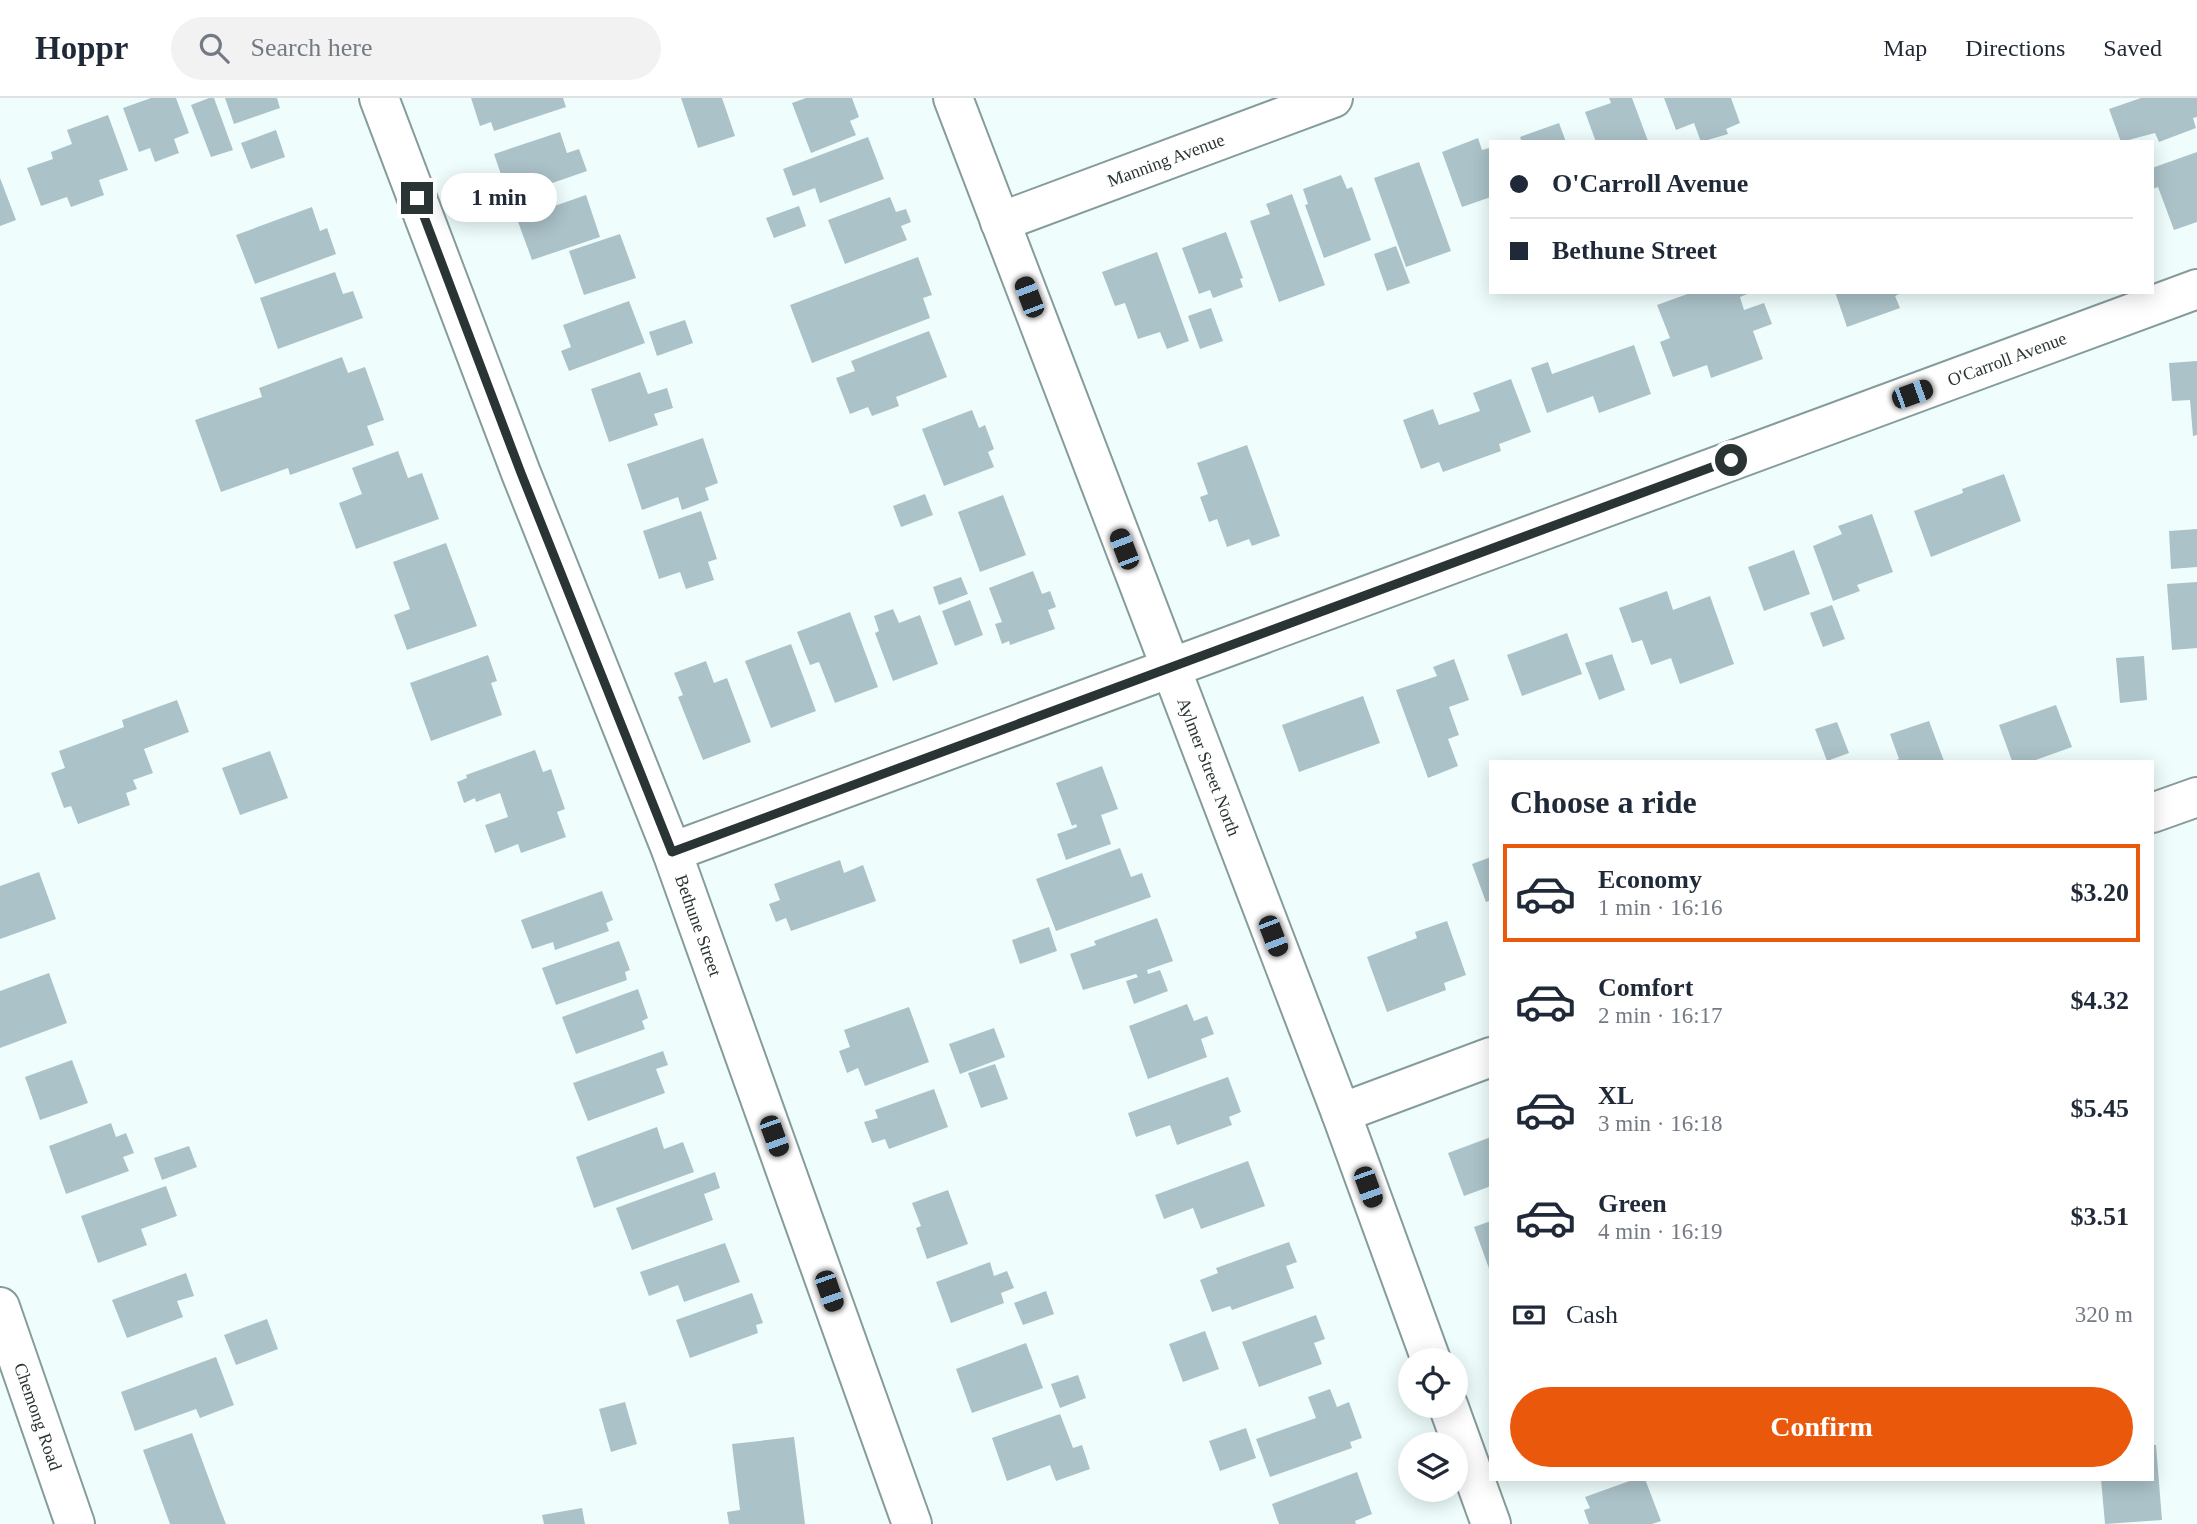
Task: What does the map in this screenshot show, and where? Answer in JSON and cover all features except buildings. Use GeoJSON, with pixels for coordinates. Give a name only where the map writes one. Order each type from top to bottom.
{"type":"FeatureCollection","features":[{"type":"Feature","properties":{"kind":"street","name":"Bethune Street"},"geometry":{"type":"LineString","coordinates":[[379,98],[521,473],[672,852],[912,1524]]}},
{"type":"Feature","properties":{"kind":"street","name":"Aylmer Street North"},"geometry":{"type":"LineString","coordinates":[[953,98],[1341,1113],[1427,1348]]}},
{"type":"Feature","properties":{"kind":"street","name":"Manning Avenue"},"geometry":{"type":"LineString","coordinates":[[1000,222],[1333,98]]}},
{"type":"Feature","properties":{"kind":"street","name":"O'Carroll Avenue"},"geometry":{"type":"LineString","coordinates":[[672,852],[1169,666],[2197,289]]}},
{"type":"Feature","properties":{"kind":"street"},"geometry":{"type":"LineString","coordinates":[[2154,812],[2197,797]]}},
{"type":"Feature","properties":{"kind":"street"},"geometry":{"type":"LineString","coordinates":[[1341,1113],[1489,1058]]}},
{"type":"Feature","properties":{"kind":"street","name":"Chemong Road"},"geometry":{"type":"LineString","coordinates":[[0,1307],[75,1524]]}},
{"type":"Feature","properties":{"kind":"street"},"geometry":{"type":"LineString","coordinates":[[1453,1418],[1491,1524]]}},
{"type":"Feature","properties":{"kind":"route"},"geometry":{"type":"LineString","coordinates":[[417,198],[521,473],[672,852],[1731,460]]}}]}
